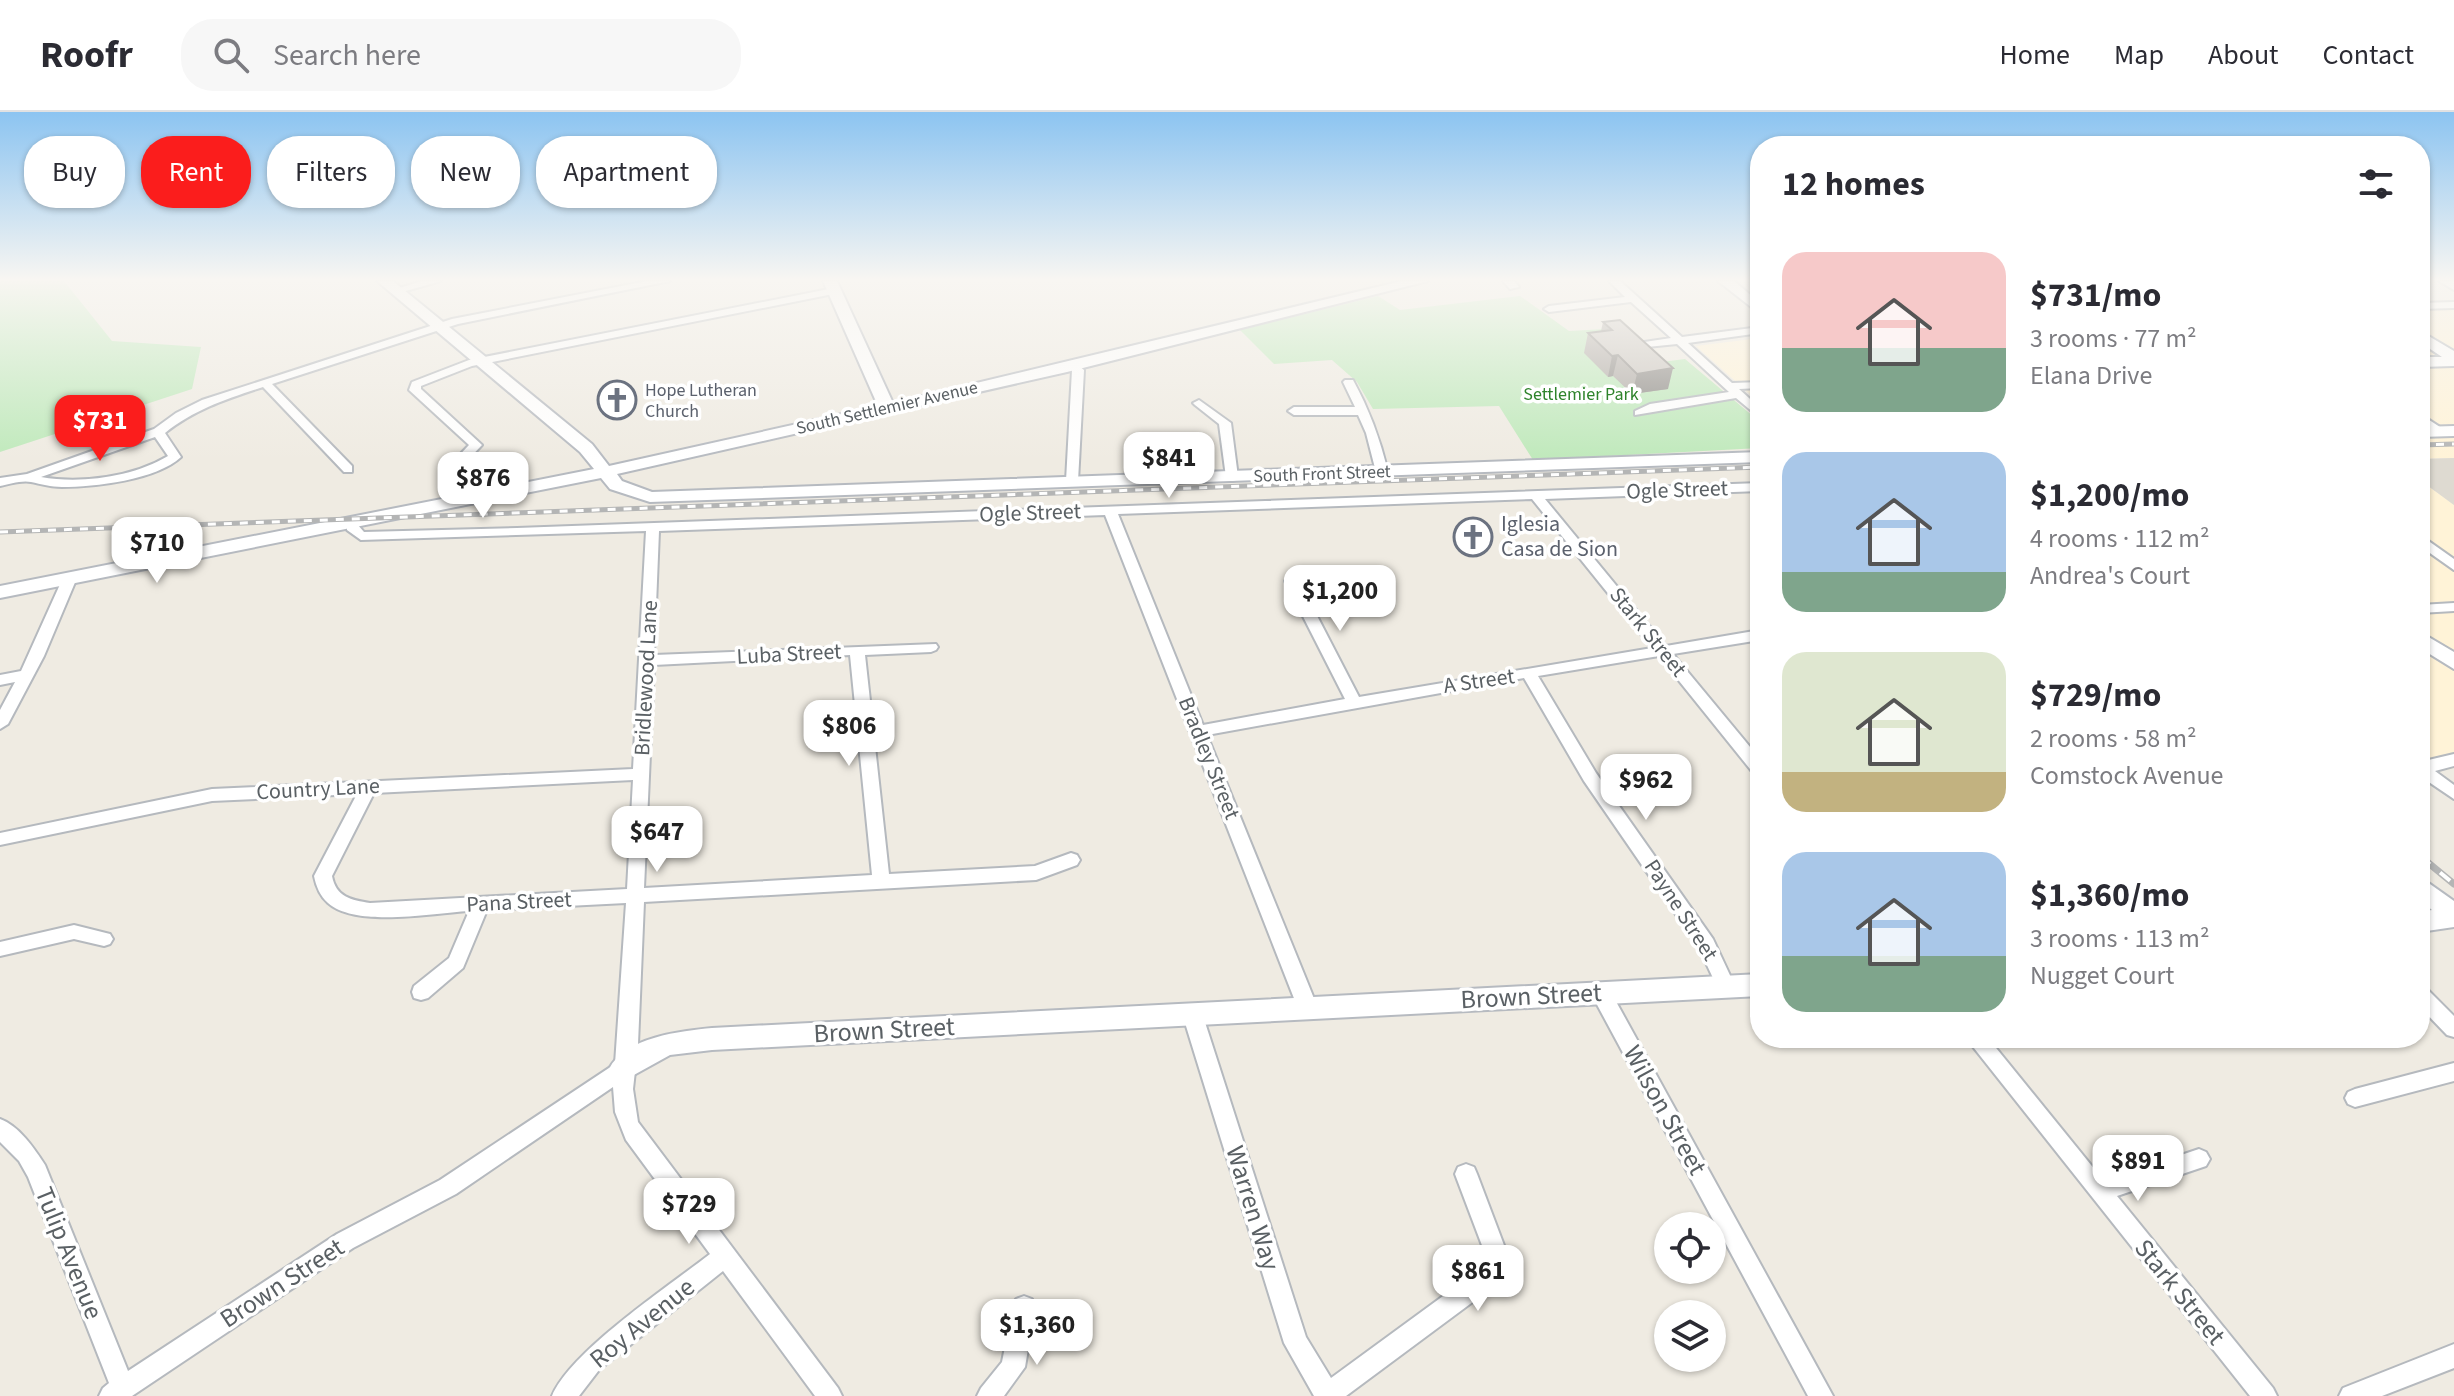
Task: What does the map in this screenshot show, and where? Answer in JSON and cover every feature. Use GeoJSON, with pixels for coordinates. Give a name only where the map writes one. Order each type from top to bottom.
{"type":"FeatureCollection","features":[{"type":"Feature","properties":{"kind":"main road","name":"South Front Street"},"geometry":{"type":"LineString","coordinates":[[456,341],[586,448],[622,489],[663,497],[1750,457]]}},
{"type":"Feature","properties":{"kind":"main road"},"geometry":{"type":"LineString","coordinates":[[857,341],[887,408]]}},
{"type":"Feature","properties":{"kind":"main road","name":"South Settlemier Avenue"},"geometry":{"type":"LineString","coordinates":[[0,592],[352,527],[887,408],[1170,341]]}},
{"type":"Feature","properties":{"kind":"main road"},"geometry":{"type":"LineString","coordinates":[[2430,342],[2454,360]]}},
{"type":"Feature","properties":{"kind":"main road"},"geometry":{"type":"LineString","coordinates":[[2430,361],[2454,360]]}},
{"type":"Feature","properties":{"kind":"main road"},"geometry":{"type":"LineString","coordinates":[[2430,646],[2454,662]]}},
{"type":"Feature","properties":{"kind":"main road"},"geometry":{"type":"LineString","coordinates":[[2430,895],[2454,916]]}},
{"type":"Feature","properties":{"kind":"main road"},"geometry":{"type":"LineString","coordinates":[[2430,920],[2454,916]]}},
{"type":"Feature","properties":{"kind":"main road","name":"Brown Street"},"geometry":{"type":"LineString","coordinates":[[623,1069],[651,1050],[672,1043],[1307,1006],[1750,985]]}},
{"type":"Feature","properties":{"kind":"street"},"geometry":{"type":"LineString","coordinates":[[0,482],[29,477],[158,432],[197,405],[395,341]]}},
{"type":"Feature","properties":{"kind":"street"},"geometry":{"type":"LineString","coordinates":[[456,465],[476,445],[415,387],[424,378],[481,361],[575,341]]}},
{"type":"Feature","properties":{"kind":"street"},"geometry":{"type":"LineString","coordinates":[[1631,347],[1687,341]]}},
{"type":"Feature","properties":{"kind":"street"},"geometry":{"type":"LineString","coordinates":[[1680,342],[1750,405]]}},
{"type":"Feature","properties":{"kind":"street"},"geometry":{"type":"LineString","coordinates":[[1072,481],[1078,370],[1073,364]]}},
{"type":"Feature","properties":{"kind":"street"},"geometry":{"type":"LineString","coordinates":[[1349,382],[1363,411],[1382,472]]}},
{"type":"Feature","properties":{"kind":"street"},"geometry":{"type":"LineString","coordinates":[[265,383],[348,469]]}},
{"type":"Feature","properties":{"kind":"street"},"geometry":{"type":"LineString","coordinates":[[1639,413],[1750,387]]}},
{"type":"Feature","properties":{"kind":"street"},"geometry":{"type":"LineString","coordinates":[[1199,403],[1225,423],[1232,477]]}},
{"type":"Feature","properties":{"kind":"street"},"geometry":{"type":"LineString","coordinates":[[1294,411],[1363,411]]}},
{"type":"Feature","properties":{"kind":"street"},"geometry":{"type":"LineString","coordinates":[[29,477],[50,481],[111,481],[163,464],[175,457],[158,432]]}},
{"type":"Feature","properties":{"kind":"street","name":"Ogle Street"},"geometry":{"type":"LineString","coordinates":[[352,527],[361,536],[1750,487]]}},
{"type":"Feature","properties":{"kind":"street","name":"Stark Street"},"geometry":{"type":"LineString","coordinates":[[1535,495],[1750,758]]}},
{"type":"Feature","properties":{"kind":"street","name":"Bradley Street"},"geometry":{"type":"LineString","coordinates":[[1110,510],[1307,1006]]}},
{"type":"Feature","properties":{"kind":"street","name":"Bridlewood Lane"},"geometry":{"type":"LineString","coordinates":[[653,527],[628,1044],[623,1069],[629,1126],[830,1396]]}},
{"type":"Feature","properties":{"kind":"street"},"geometry":{"type":"LineString","coordinates":[[2430,547],[2454,566]]}},
{"type":"Feature","properties":{"kind":"street"},"geometry":{"type":"LineString","coordinates":[[0,724],[24,680],[69,580]]}},
{"type":"Feature","properties":{"kind":"street"},"geometry":{"type":"LineString","coordinates":[[1292,581],[1354,702]]}},
{"type":"Feature","properties":{"kind":"street"},"geometry":{"type":"LineString","coordinates":[[2430,608],[2454,607]]}},
{"type":"Feature","properties":{"kind":"street","name":"A Street"},"geometry":{"type":"LineString","coordinates":[[1199,731],[1354,702],[1750,637]]}},
{"type":"Feature","properties":{"kind":"street","name":"Luba Street"},"geometry":{"type":"LineString","coordinates":[[648,660],[931,647]]}},
{"type":"Feature","properties":{"kind":"street"},"geometry":{"type":"LineString","coordinates":[[857,651],[881,882]]}},
{"type":"Feature","properties":{"kind":"street","name":"Payne Street"},"geometry":{"type":"LineString","coordinates":[[1529,674],[1590,777],[1707,944],[1726,986]]}},
{"type":"Feature","properties":{"kind":"street"},"geometry":{"type":"LineString","coordinates":[[0,680],[24,680]]}},
{"type":"Feature","properties":{"kind":"street"},"geometry":{"type":"LineString","coordinates":[[0,689],[24,680]]}},
{"type":"Feature","properties":{"kind":"street"},"geometry":{"type":"LineString","coordinates":[[2430,766],[2454,760]]}},
{"type":"Feature","properties":{"kind":"street","name":"Country Lane"},"geometry":{"type":"LineString","coordinates":[[0,839],[212,795],[640,774]]}},
{"type":"Feature","properties":{"kind":"street"},"geometry":{"type":"LineString","coordinates":[[2430,776],[2454,793]]}},
{"type":"Feature","properties":{"kind":"street","name":"Pana Street"},"geometry":{"type":"LineString","coordinates":[[369,786],[326,868],[324,884],[332,898],[343,905],[370,910],[1036,873],[1071,860]]}},
{"type":"Feature","properties":{"kind":"street"},"geometry":{"type":"LineString","coordinates":[[421,992],[456,963],[481,904]]}},
{"type":"Feature","properties":{"kind":"street"},"geometry":{"type":"LineString","coordinates":[[0,949],[74,932],[104,939]]}},
{"type":"Feature","properties":{"kind":"street","name":"Wilson Street"},"geometry":{"type":"LineString","coordinates":[[1601,993],[1821,1396]]}},
{"type":"Feature","properties":{"kind":"street"},"geometry":{"type":"LineString","coordinates":[[2430,1005],[2454,1029]]}},
{"type":"Feature","properties":{"kind":"street","name":"Warren Way"},"geometry":{"type":"LineString","coordinates":[[1192,1013],[1296,1343],[1327,1395]]}},
{"type":"Feature","properties":{"kind":"street","name":"Stark Street"},"geometry":{"type":"LineString","coordinates":[[1984,1048],[2265,1396]]}},
{"type":"Feature","properties":{"kind":"street","name":"Brown Street"},"geometry":{"type":"LineString","coordinates":[[117,1392],[345,1241],[448,1187],[623,1069]]}},
{"type":"Feature","properties":{"kind":"street"},"geometry":{"type":"LineString","coordinates":[[2355,1098],[2454,1072]]}},
{"type":"Feature","properties":{"kind":"street","name":"Tulip Avenue"},"geometry":{"type":"LineString","coordinates":[[0,1128],[26,1154],[37,1172],[117,1392]]}},
{"type":"Feature","properties":{"kind":"street"},"geometry":{"type":"LineString","coordinates":[[2100,1192],[2199,1159]]}},
{"type":"Feature","properties":{"kind":"street"},"geometry":{"type":"LineString","coordinates":[[1327,1395],[1480,1283],[1494,1268],[1494,1248],[1466,1174]]}},
{"type":"Feature","properties":{"kind":"street","name":"Roy Avenue"},"geometry":{"type":"LineString","coordinates":[[564,1396],[591,1362],[725,1256]]}},
{"type":"Feature","properties":{"kind":"street"},"geometry":{"type":"LineString","coordinates":[[989,1396],[1013,1367],[1024,1307]]}},
{"type":"Feature","properties":{"kind":"street"},"geometry":{"type":"LineString","coordinates":[[2351,1396],[2454,1356]]}},
{"type":"Feature","properties":{"kind":"shaded area"},"geometry":{"type":"Polygon","coordinates":[[[1750,341],[1750,394],[1696,346],[1750,341]]]}},
{"type":"Feature","properties":{"kind":"shaded area"},"geometry":{"type":"Polygon","coordinates":[[[2430,341],[2454,341],[2454,458],[2430,459],[2430,341]]]}},
{"type":"Feature","properties":{"kind":"shaded area"},"geometry":{"type":"Polygon","coordinates":[[[2454,458],[2454,505],[2430,487],[2430,459],[2454,458]]]}},
{"type":"Feature","properties":{"kind":"shaded area"},"geometry":{"type":"Polygon","coordinates":[[[2430,487],[2454,505],[2454,768],[2430,774],[2430,487]]]}},
{"type":"Feature","properties":{"kind":"green space"},"geometry":{"type":"Polygon","coordinates":[[[0,341],[112,341],[201,347],[192,389],[0,452],[0,341]]]}},
{"type":"Feature","properties":{"kind":"green space","name":"Settlemier Park"},"geometry":{"type":"Polygon","coordinates":[[[1251,341],[1620,341],[1646,364],[1685,359],[1750,414],[1750,449],[1533,460],[1499,406],[1373,409],[1357,382],[1332,360],[1274,364],[1251,341]]]}},
{"type":"Feature","properties":{"kind":"building"},"geometry":{"type":"Polygon","coordinates":[[[1596,341],[1643,341],[1673,368],[1637,374],[1618,355],[1612,356],[1596,341]]]}},
{"type":"Feature","properties":{"kind":"railway"},"geometry":{"type":"LineString","coordinates":[[2430,445],[2454,444]]}},
{"type":"Feature","properties":{"kind":"railway"},"geometry":{"type":"LineString","coordinates":[[0,532],[1750,467]]}},
{"type":"Feature","properties":{"kind":"railway"},"geometry":{"type":"LineString","coordinates":[[2430,864],[2454,884]]}},
{"type":"Feature","properties":{"kind":"place","name":"Hope Lutheran Church"},"geometry":{"type":"Point","coordinates":[617,400]}},
{"type":"Feature","properties":{"kind":"place","name":"Iglesia Casa de Sion"},"geometry":{"type":"Point","coordinates":[1473,537]}}]}
